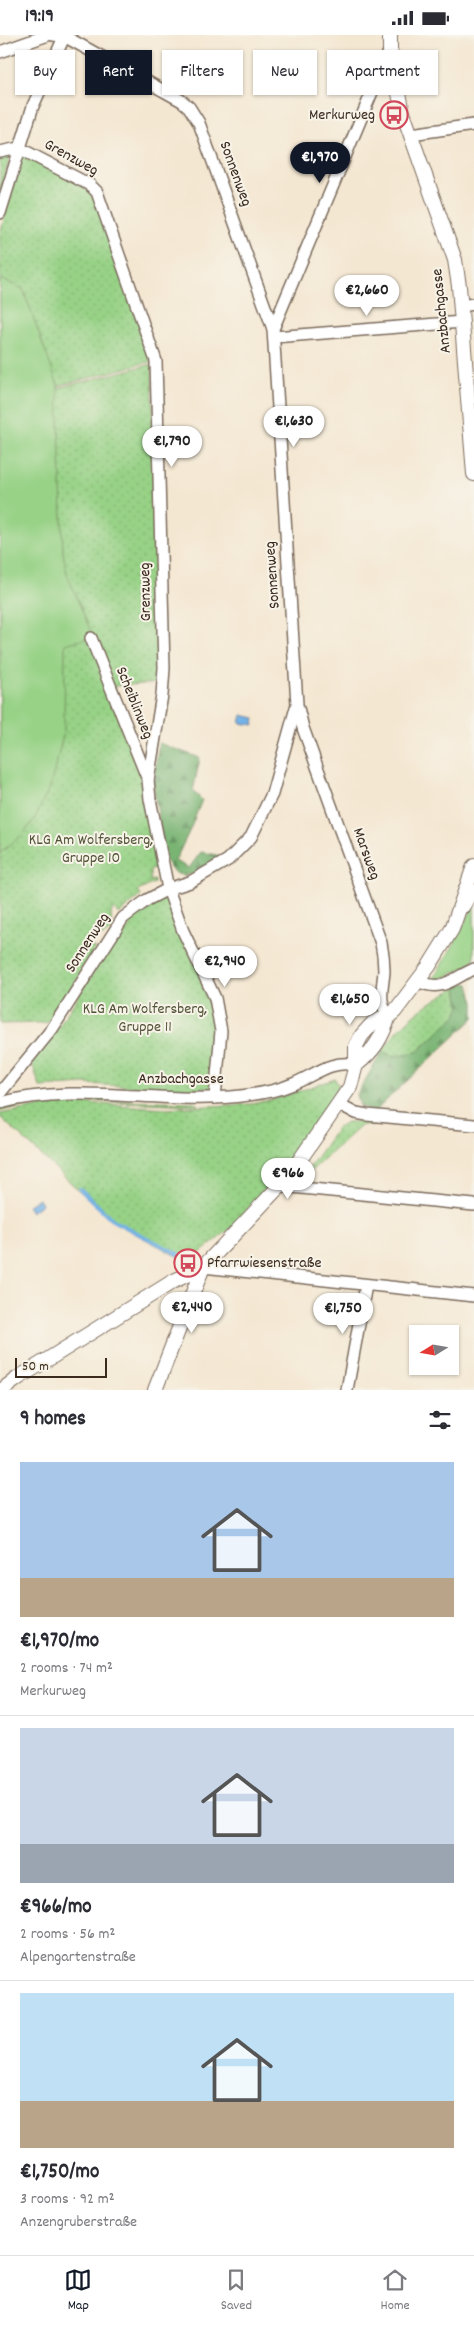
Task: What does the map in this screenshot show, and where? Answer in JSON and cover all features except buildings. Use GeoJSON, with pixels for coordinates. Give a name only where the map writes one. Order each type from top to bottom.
{"type":"FeatureCollection","features":[{"type":"Feature","properties":{"kind":"street"},"geometry":{"type":"LineString","coordinates":[[0,52],[48,35]]}},
{"type":"Feature","properties":{"kind":"street"},"geometry":{"type":"LineString","coordinates":[[0,213],[33,106],[61,35]]}},
{"type":"Feature","properties":{"kind":"street","name":"Sonnenweg"},"geometry":{"type":"LineString","coordinates":[[0,1093],[52,1029],[123,917],[147,900],[168,889],[190,882],[228,861],[251,837],[272,794],[297,704],[274,333],[195,115],[182,101],[61,35]]}},
{"type":"Feature","properties":{"kind":"street"},"geometry":{"type":"LineString","coordinates":[[390,42],[274,333],[462,322]]}},
{"type":"Feature","properties":{"kind":"street","name":"Anzbachgasse"},"geometry":{"type":"LineString","coordinates":[[390,42],[400,104],[455,260],[467,305],[462,322],[474,474]]}},
{"type":"Feature","properties":{"kind":"street"},"geometry":{"type":"LineString","coordinates":[[410,134],[474,125]]}},
{"type":"Feature","properties":{"kind":"street","name":"Grenzweg"},"geometry":{"type":"LineString","coordinates":[[0,152],[19,148],[90,185],[97,192],[156,361],[164,668],[162,695],[148,780],[155,831],[168,889],[184,931],[215,998],[221,1031],[214,1098]]}},
{"type":"Feature","properties":{"kind":"street","name":"Scheiblinweg"},"geometry":{"type":"LineString","coordinates":[[91,639],[148,780]]}},
{"type":"Feature","properties":{"kind":"street","name":"Marsweg"},"geometry":{"type":"LineString","coordinates":[[297,704],[303,728],[381,943],[384,969],[381,999],[383,1008],[389,1016]]}},
{"type":"Feature","properties":{"kind":"street"},"geometry":{"type":"LineString","coordinates":[[457,919],[474,866]]}},
{"type":"Feature","properties":{"kind":"street"},"geometry":{"type":"LineString","coordinates":[[2,1390],[18,1378],[172,1282],[203,1267],[281,1187],[350,1087],[356,1065],[380,1042],[389,1016],[418,981],[443,945],[474,890]]}},
{"type":"Feature","properties":{"kind":"street"},"geometry":{"type":"LineString","coordinates":[[418,981],[427,985],[438,986],[474,969]]}},
{"type":"Feature","properties":{"kind":"street","name":"Anzbachgasse"},"geometry":{"type":"LineString","coordinates":[[0,1103],[46,1095],[80,1093],[171,1099],[214,1098],[270,1091],[293,1084],[330,1065],[344,1063],[356,1065]]}},
{"type":"Feature","properties":{"kind":"street"},"geometry":{"type":"LineString","coordinates":[[339,1103],[356,1113],[367,1115],[474,1125]]}},
{"type":"Feature","properties":{"kind":"street"},"geometry":{"type":"LineString","coordinates":[[281,1187],[474,1205]]}},
{"type":"Feature","properties":{"kind":"street"},"geometry":{"type":"LineString","coordinates":[[203,1267],[474,1297]]}},
{"type":"Feature","properties":{"kind":"street"},"geometry":{"type":"LineString","coordinates":[[155,1390],[203,1267]]}},
{"type":"Feature","properties":{"kind":"street"},"geometry":{"type":"LineString","coordinates":[[347,1390],[366,1285]]}},
{"type":"Feature","properties":{"kind":"green space"},"geometry":{"type":"Polygon","coordinates":[[[11,153],[0,193],[0,157],[11,153]]]}},
{"type":"Feature","properties":{"kind":"green space","name":"KLG Am Wolfersberg, Gruppe 10"},"geometry":{"type":"Polygon","coordinates":[[[22,153],[88,190],[97,199],[152,361],[58,386],[58,388],[152,364],[160,683],[114,686],[138,763],[158,869],[150,870],[150,881],[154,880],[154,883],[138,891],[141,896],[119,914],[113,909],[109,932],[87,943],[95,949],[54,1019],[45,1023],[0,1024],[0,234],[22,153]]]}},
{"type":"Feature","properties":{"kind":"green space"},"geometry":{"type":"Polygon","coordinates":[[[0,280],[23,289],[58,386],[63,552],[67,574],[93,637],[65,644],[64,732],[50,787],[34,820],[22,835],[0,853],[0,280]]]}},
{"type":"Feature","properties":{"kind":"green space"},"geometry":{"type":"Polygon","coordinates":[[[159,743],[200,758],[193,791],[202,800],[175,861],[189,868],[201,852],[217,855],[221,859],[198,872],[183,875],[176,873],[170,868],[165,859],[153,784],[159,743]]]}},
{"type":"Feature","properties":{"kind":"green space","name":"KLG Am Wolfersberg, Gruppe 11"},"geometry":{"type":"Polygon","coordinates":[[[165,895],[200,969],[215,1015],[217,1042],[212,1088],[182,1089],[84,1084],[40,1087],[32,1063],[56,1031],[120,931],[125,932],[130,925],[130,921],[142,909],[165,895]]]}},
{"type":"Feature","properties":{"kind":"green space"},"geometry":{"type":"Polygon","coordinates":[[[474,904],[474,959],[466,967],[437,981],[432,980],[453,946],[474,904]]]}},
{"type":"Feature","properties":{"kind":"green space"},"geometry":{"type":"Polygon","coordinates":[[[465,983],[469,984],[474,1003],[474,1018],[374,1112],[360,1106],[357,1094],[382,1052],[394,1056],[417,1052],[456,1016],[460,1005],[457,987],[465,983]]]}},
{"type":"Feature","properties":{"kind":"green space"},"geometry":{"type":"Polygon","coordinates":[[[457,987],[460,1005],[456,1016],[417,1052],[394,1056],[382,1052],[397,1031],[415,1014],[457,987]]]}},
{"type":"Feature","properties":{"kind":"green space"},"geometry":{"type":"Polygon","coordinates":[[[335,1079],[339,1086],[290,1160],[230,1229],[189,1262],[113,1222],[0,1117],[0,1114],[42,1106],[84,1103],[167,1108],[251,1104],[272,1100],[335,1079]]]}},
{"type":"Feature","properties":{"kind":"green space"},"geometry":{"type":"Polygon","coordinates":[[[46,1098],[195,1102],[198,1105],[70,1100],[41,1102],[0,1111],[0,1108],[46,1098]]]}},
{"type":"Feature","properties":{"kind":"green space"},"geometry":{"type":"Polygon","coordinates":[[[347,1122],[374,1122],[374,1126],[361,1125],[299,1182],[338,1127],[347,1122]]]}},
{"type":"Feature","properties":{"kind":"water"},"geometry":{"type":"Polygon","coordinates":[[[242,715],[255,718],[254,725],[240,723],[242,715]]]}},
{"type":"Feature","properties":{"kind":"water"},"geometry":{"type":"Polygon","coordinates":[[[39,1198],[42,1204],[31,1212],[27,1206],[39,1198]]]}},
{"type":"Feature","properties":{"kind":"waterway"},"geometry":{"type":"LineString","coordinates":[[80,1189],[114,1221],[190,1260]]}},
{"type":"Feature","properties":{"kind":"place","name":"Merkurweg"},"geometry":{"type":"Point","coordinates":[394,115]}},
{"type":"Feature","properties":{"kind":"place","name":"Pfarrwiesenstraße"},"geometry":{"type":"Point","coordinates":[188,1263]}}]}
